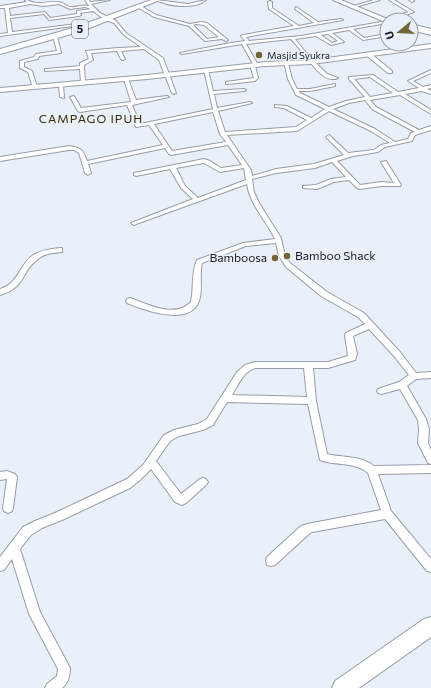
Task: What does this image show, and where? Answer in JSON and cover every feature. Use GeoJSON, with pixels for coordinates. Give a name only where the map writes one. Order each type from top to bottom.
{"type":"FeatureCollection","features":[{"type":"Feature","properties":{"kind":"highway","name":"5"},"geometry":{"type":"LineString","coordinates":[[0,52],[96,23],[158,0]]}},
{"type":"Feature","properties":{"kind":"main road"},"geometry":{"type":"LineString","coordinates":[[336,0],[379,18]]}},
{"type":"Feature","properties":{"kind":"main road"},"geometry":{"type":"LineString","coordinates":[[419,29],[431,33]]}},
{"type":"Feature","properties":{"kind":"main road"},"geometry":{"type":"LineString","coordinates":[[342,688],[431,626]]}},
{"type":"Feature","properties":{"kind":"street"},"geometry":{"type":"LineString","coordinates":[[0,8],[29,2],[43,5],[59,3],[70,8],[108,0]]}},
{"type":"Feature","properties":{"kind":"street"},"geometry":{"type":"LineString","coordinates":[[158,0],[168,3],[192,4],[201,3],[204,0]]}},
{"type":"Feature","properties":{"kind":"street"},"geometry":{"type":"LineString","coordinates":[[352,7],[378,0]]}},
{"type":"Feature","properties":{"kind":"street"},"geometry":{"type":"LineString","coordinates":[[391,0],[412,12]]}},
{"type":"Feature","properties":{"kind":"street"},"geometry":{"type":"LineString","coordinates":[[270,2],[270,8],[298,27]]}},
{"type":"Feature","properties":{"kind":"street"},"geometry":{"type":"LineString","coordinates":[[144,4],[155,16],[190,24],[204,22],[232,44]]}},
{"type":"Feature","properties":{"kind":"street"},"geometry":{"type":"LineString","coordinates":[[9,17],[45,13],[49,19],[79,15],[78,12],[89,5]]}},
{"type":"Feature","properties":{"kind":"street"},"geometry":{"type":"LineString","coordinates":[[89,5],[102,16],[115,22],[125,34],[161,59],[174,93]]}},
{"type":"Feature","properties":{"kind":"street"},"geometry":{"type":"LineString","coordinates":[[8,6],[10,34]]}},
{"type":"Feature","properties":{"kind":"street"},"geometry":{"type":"LineString","coordinates":[[296,8],[318,24]]}},
{"type":"Feature","properties":{"kind":"street"},"geometry":{"type":"LineString","coordinates":[[228,83],[255,80],[256,78],[254,65],[243,36],[341,20]]}},
{"type":"Feature","properties":{"kind":"street"},"geometry":{"type":"LineString","coordinates":[[0,35],[96,23]]}},
{"type":"Feature","properties":{"kind":"street"},"geometry":{"type":"LineString","coordinates":[[182,53],[232,44],[301,37],[379,23]]}},
{"type":"Feature","properties":{"kind":"street"},"geometry":{"type":"LineString","coordinates":[[190,24],[206,40],[223,38]]}},
{"type":"Feature","properties":{"kind":"street"},"geometry":{"type":"LineString","coordinates":[[419,28],[431,30]]}},
{"type":"Feature","properties":{"kind":"street"},"geometry":{"type":"LineString","coordinates":[[290,29],[301,37]]}},
{"type":"Feature","properties":{"kind":"street"},"geometry":{"type":"LineString","coordinates":[[350,29],[363,39],[379,36]]}},
{"type":"Feature","properties":{"kind":"street"},"geometry":{"type":"LineString","coordinates":[[317,34],[331,44],[342,42],[328,32]]}},
{"type":"Feature","properties":{"kind":"street"},"geometry":{"type":"LineString","coordinates":[[35,87],[30,71],[22,68],[22,61],[36,58],[38,55],[59,52],[55,36]]}},
{"type":"Feature","properties":{"kind":"street"},"geometry":{"type":"LineString","coordinates":[[292,38],[305,54]]}},
{"type":"Feature","properties":{"kind":"street"},"geometry":{"type":"LineString","coordinates":[[0,90],[167,75],[254,65],[312,62],[431,46]]}},
{"type":"Feature","properties":{"kind":"street"},"geometry":{"type":"LineString","coordinates":[[82,83],[82,67],[84,63],[91,60],[88,52],[146,48]]}},
{"type":"Feature","properties":{"kind":"street"},"geometry":{"type":"LineString","coordinates":[[118,49],[123,60]]}},
{"type":"Feature","properties":{"kind":"street"},"geometry":{"type":"LineString","coordinates":[[368,54],[390,72]]}},
{"type":"Feature","properties":{"kind":"street"},"geometry":{"type":"LineString","coordinates":[[312,62],[328,77],[336,78]]}},
{"type":"Feature","properties":{"kind":"street"},"geometry":{"type":"LineString","coordinates":[[286,63],[290,79],[300,95],[373,130],[395,144]]}},
{"type":"Feature","properties":{"kind":"street"},"geometry":{"type":"LineString","coordinates":[[47,70],[82,67]]}},
{"type":"Feature","properties":{"kind":"street"},"geometry":{"type":"LineString","coordinates":[[206,70],[215,109],[223,134],[245,166],[256,204],[279,241],[282,256],[288,265],[324,294],[361,315],[397,354],[414,376]]}},
{"type":"Feature","properties":{"kind":"street"},"geometry":{"type":"LineString","coordinates":[[431,71],[410,81],[431,93]]}},
{"type":"Feature","properties":{"kind":"street"},"geometry":{"type":"LineString","coordinates":[[419,132],[376,110],[351,78],[371,76],[431,112]]}},
{"type":"Feature","properties":{"kind":"street"},"geometry":{"type":"LineString","coordinates":[[126,79],[138,126],[250,103]]}},
{"type":"Feature","properties":{"kind":"street"},"geometry":{"type":"LineString","coordinates":[[61,85],[62,97]]}},
{"type":"Feature","properties":{"kind":"street"},"geometry":{"type":"LineString","coordinates":[[296,90],[310,90],[333,85]]}},
{"type":"Feature","properties":{"kind":"street"},"geometry":{"type":"LineString","coordinates":[[223,134],[302,128],[311,120],[329,109],[348,102],[400,94],[431,86]]}},
{"type":"Feature","properties":{"kind":"street"},"geometry":{"type":"LineString","coordinates":[[211,93],[244,90]]}},
{"type":"Feature","properties":{"kind":"street"},"geometry":{"type":"LineString","coordinates":[[72,97],[80,110],[167,97]]}},
{"type":"Feature","properties":{"kind":"street"},"geometry":{"type":"LineString","coordinates":[[277,106],[285,107],[311,120]]}},
{"type":"Feature","properties":{"kind":"street"},"geometry":{"type":"LineString","coordinates":[[151,124],[171,153],[183,187],[197,200]]}},
{"type":"Feature","properties":{"kind":"street"},"geometry":{"type":"LineString","coordinates":[[134,223],[249,179],[276,171],[335,162],[348,156],[376,151],[379,150],[381,146],[410,140],[413,134],[431,128]]}},
{"type":"Feature","properties":{"kind":"street"},"geometry":{"type":"LineString","coordinates":[[329,137],[348,156]]}},
{"type":"Feature","properties":{"kind":"street"},"geometry":{"type":"LineString","coordinates":[[171,153],[228,143]]}},
{"type":"Feature","properties":{"kind":"street"},"geometry":{"type":"LineString","coordinates":[[85,163],[165,146]]}},
{"type":"Feature","properties":{"kind":"street"},"geometry":{"type":"LineString","coordinates":[[0,159],[69,148],[76,149],[81,152],[88,173]]}},
{"type":"Feature","properties":{"kind":"street"},"geometry":{"type":"LineString","coordinates":[[136,174],[204,161],[210,162],[216,169],[220,170],[245,166]]}},
{"type":"Feature","properties":{"kind":"street"},"geometry":{"type":"LineString","coordinates":[[335,162],[360,187],[381,184],[398,184],[384,162]]}},
{"type":"Feature","properties":{"kind":"street"},"geometry":{"type":"LineString","coordinates":[[305,188],[318,187],[333,180],[351,178]]}},
{"type":"Feature","properties":{"kind":"street"},"geometry":{"type":"LineString","coordinates":[[130,301],[154,311],[165,313],[186,309],[192,306],[195,301],[199,262],[245,244],[279,241]]}},
{"type":"Feature","properties":{"kind":"street"},"geometry":{"type":"LineString","coordinates":[[0,292],[14,287],[29,262],[35,256],[45,252],[60,250]]}},
{"type":"Feature","properties":{"kind":"street"},"geometry":{"type":"LineString","coordinates":[[0,566],[27,531],[39,524],[58,517],[127,485],[134,480],[150,462],[167,438],[200,428],[210,422],[240,374],[248,367],[255,365],[328,365],[352,358],[353,354],[349,336],[371,325]]}},
{"type":"Feature","properties":{"kind":"street"},"geometry":{"type":"LineString","coordinates":[[308,364],[312,400],[323,457],[360,463],[367,465],[372,470],[387,514],[431,567]]}},
{"type":"Feature","properties":{"kind":"street"},"geometry":{"type":"LineString","coordinates":[[381,391],[402,385],[414,376],[431,375]]}},
{"type":"Feature","properties":{"kind":"street"},"geometry":{"type":"LineString","coordinates":[[402,385],[422,419],[424,429],[423,443],[431,460]]}},
{"type":"Feature","properties":{"kind":"street"},"geometry":{"type":"LineString","coordinates":[[225,398],[312,400]]}},
{"type":"Feature","properties":{"kind":"street"},"geometry":{"type":"LineString","coordinates":[[150,462],[179,499],[182,500],[203,482]]}},
{"type":"Feature","properties":{"kind":"street"},"geometry":{"type":"LineString","coordinates":[[372,470],[431,469]]}},
{"type":"Feature","properties":{"kind":"street"},"geometry":{"type":"LineString","coordinates":[[0,476],[7,475],[12,477],[8,508]]}},
{"type":"Feature","properties":{"kind":"street"},"geometry":{"type":"LineString","coordinates":[[271,561],[305,530],[311,527],[387,514]]}},
{"type":"Feature","properties":{"kind":"street"},"geometry":{"type":"LineString","coordinates":[[14,547],[35,614],[64,668],[65,675],[61,682],[51,688]]}},
{"type":"Feature","properties":{"kind":"place","name":"Masjid Syukra"},"geometry":{"type":"Point","coordinates":[259,55]}},
{"type":"Feature","properties":{"kind":"place","name":"Bamboo Shack"},"geometry":{"type":"Point","coordinates":[287,256]}},
{"type":"Feature","properties":{"kind":"place","name":"Bamboosa"},"geometry":{"type":"Point","coordinates":[275,258]}},
{"type":"Feature","properties":{"kind":"district","name":"CAMPAGO IPUH"},"geometry":{"type":"Point","coordinates":[91,119]}}]}
